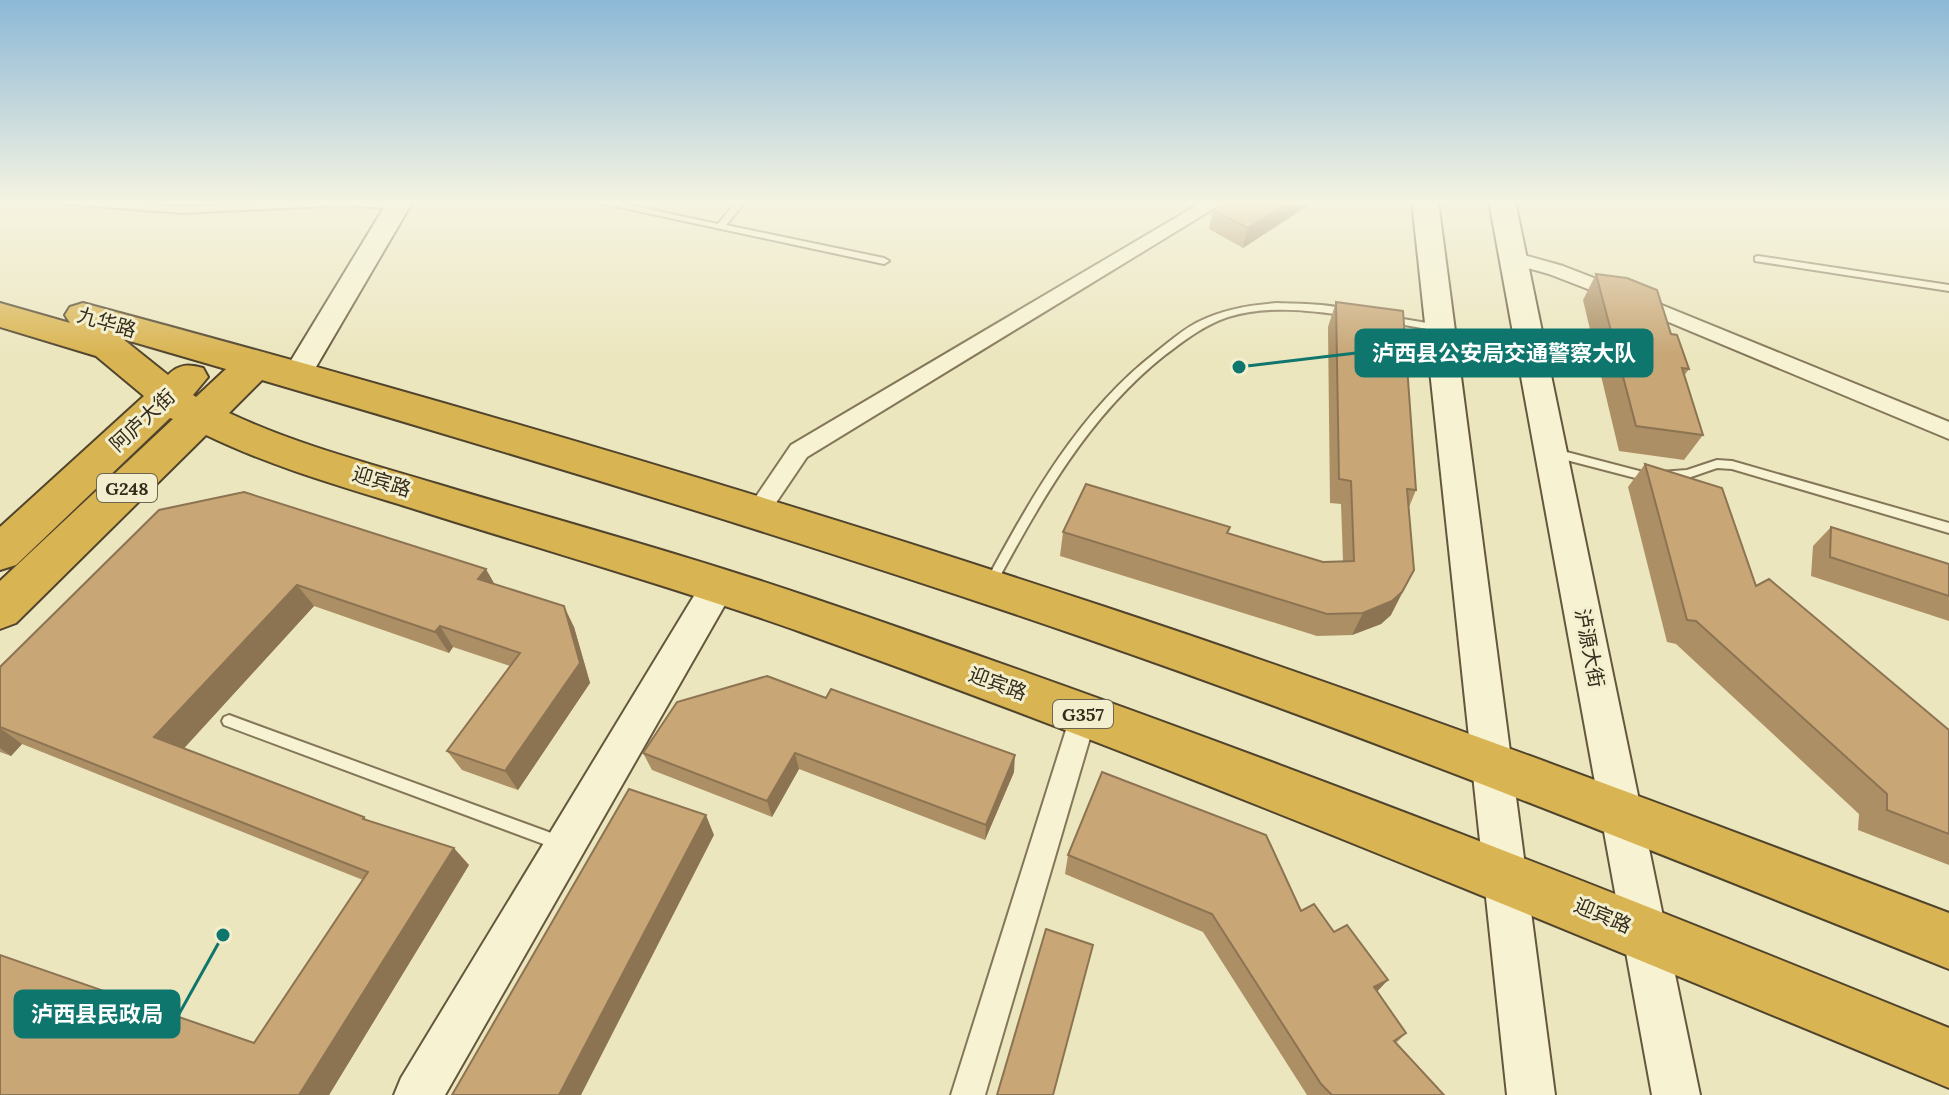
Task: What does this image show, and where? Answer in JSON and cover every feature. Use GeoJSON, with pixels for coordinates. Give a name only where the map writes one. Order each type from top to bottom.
{"type":"FeatureCollection","features":[{"type":"Feature","properties":{"kind":"highway","name":"九华路"},"geometry":{"type":"LineString","coordinates":[[0,291],[255,365]]}},
{"type":"Feature","properties":{"kind":"highway","name":"九华路"},"geometry":{"type":"LineString","coordinates":[[0,315],[109,347],[185,406]]}},
{"type":"Feature","properties":{"kind":"highway"},"geometry":{"type":"LineString","coordinates":[[255,365],[757,513],[989,587],[1492,766],[1949,941]]}},
{"type":"Feature","properties":{"kind":"highway","name":"G248"},"geometry":{"type":"LineString","coordinates":[[0,610],[185,406],[255,365]]}},
{"type":"Feature","properties":{"kind":"highway","name":"阿庐大街"},"geometry":{"type":"LineString","coordinates":[[0,553],[185,406]]}},
{"type":"Feature","properties":{"kind":"highway","name":"迎宾路"},"geometry":{"type":"LineString","coordinates":[[185,406],[280,450],[718,586],[1084,714],[1505,876],[1949,1058]]}},
{"type":"Feature","properties":{"kind":"main road"},"geometry":{"type":"LineString","coordinates":[[255,365],[357,252]]}},
{"type":"Feature","properties":{"kind":"main road"},"geometry":{"type":"LineString","coordinates":[[1431,252],[1531,1095]]}},
{"type":"Feature","properties":{"kind":"main road","name":"泸源大街"},"geometry":{"type":"LineString","coordinates":[[1512,252],[1676,1095]]}},
{"type":"Feature","properties":{"kind":"main road"},"geometry":{"type":"LineString","coordinates":[[418,1095],[718,586]]}},
{"type":"Feature","properties":{"kind":"street"},"geometry":{"type":"LineString","coordinates":[[757,513],[799,451],[1132,252]]}},
{"type":"Feature","properties":{"kind":"street"},"geometry":{"type":"LineString","coordinates":[[1513,258],[1556,270],[1618,294],[1949,431]]}},
{"type":"Feature","properties":{"kind":"street"},"geometry":{"type":"LineString","coordinates":[[968,1095],[1084,714]]}},
{"type":"Feature","properties":{"kind":"lane"},"geometry":{"type":"LineString","coordinates":[[843,252],[884,261]]}},
{"type":"Feature","properties":{"kind":"lane"},"geometry":{"type":"LineString","coordinates":[[1758,259],[1949,288]]}},
{"type":"Feature","properties":{"kind":"lane"},"geometry":{"type":"LineString","coordinates":[[989,587],[1039,492],[1071,443],[1107,400],[1154,357],[1203,323],[1237,312],[1305,305],[1364,315]]}},
{"type":"Feature","properties":{"kind":"lane"},"geometry":{"type":"LineString","coordinates":[[1379,318],[1439,328]]}},
{"type":"Feature","properties":{"kind":"lane"},"geometry":{"type":"LineString","coordinates":[[1552,452],[1647,477],[1688,474],[1717,464],[1732,465],[1949,528]]}},
{"type":"Feature","properties":{"kind":"lane"},"geometry":{"type":"LineString","coordinates":[[229,721],[565,845]]}},
{"type":"Feature","properties":{"kind":"building"},"geometry":{"type":"Polygon","coordinates":[[[1596,274],[1627,278],[1657,290],[1671,334],[1677,335],[1689,369],[1682,368],[1703,435],[1636,426],[1596,274]]]}},
{"type":"Feature","properties":{"kind":"building"},"geometry":{"type":"Polygon","coordinates":[[[1336,302],[1403,311],[1416,490],[1407,489],[1414,570],[1402,592],[1392,601],[1363,613],[1327,614],[1063,532],[1086,484],[1230,527],[1227,533],[1323,562],[1354,561],[1351,481],[1339,479],[1336,302]]]}},
{"type":"Feature","properties":{"kind":"building"},"geometry":{"type":"Polygon","coordinates":[[[1645,464],[1722,488],[1756,586],[1769,579],[1949,730],[1949,834],[1887,810],[1887,794],[1696,621],[1687,620],[1645,464]]]}},
{"type":"Feature","properties":{"kind":"building"},"geometry":{"type":"Polygon","coordinates":[[[244,492],[486,569],[478,579],[564,606],[580,663],[505,771],[447,751],[520,653],[440,626],[435,632],[297,585],[154,737],[363,819],[454,848],[299,1095],[0,1095],[0,955],[254,1043],[368,872],[0,727],[0,667],[159,510],[244,492]]]}},
{"type":"Feature","properties":{"kind":"building"},"geometry":{"type":"Polygon","coordinates":[[[1831,527],[1949,564],[1949,596],[1830,557],[1831,527]]]}},
{"type":"Feature","properties":{"kind":"building"},"geometry":{"type":"Polygon","coordinates":[[[767,676],[826,698],[831,689],[1015,755],[986,825],[795,753],[767,801],[643,753],[677,702],[767,676]]]}},
{"type":"Feature","properties":{"kind":"building"},"geometry":{"type":"Polygon","coordinates":[[[1102,772],[1266,835],[1301,911],[1314,904],[1334,932],[1347,925],[1388,980],[1374,987],[1406,1033],[1394,1041],[1444,1095],[1332,1095],[1321,1084],[1212,914],[1068,855],[1102,772]]]}},
{"type":"Feature","properties":{"kind":"building"},"geometry":{"type":"Polygon","coordinates":[[[629,789],[706,815],[559,1095],[452,1095],[629,789]]]}},
{"type":"Feature","properties":{"kind":"building"},"geometry":{"type":"Polygon","coordinates":[[[1046,929],[1093,945],[1053,1095],[997,1095],[1046,929]]]}},
{"type":"Feature","properties":{"kind":"place","name":"泸西县公安局交通警察大队"},"geometry":{"type":"Point","coordinates":[1239,367]}},
{"type":"Feature","properties":{"kind":"place","name":"泸西县民政局"},"geometry":{"type":"Point","coordinates":[223,935]}}]}
